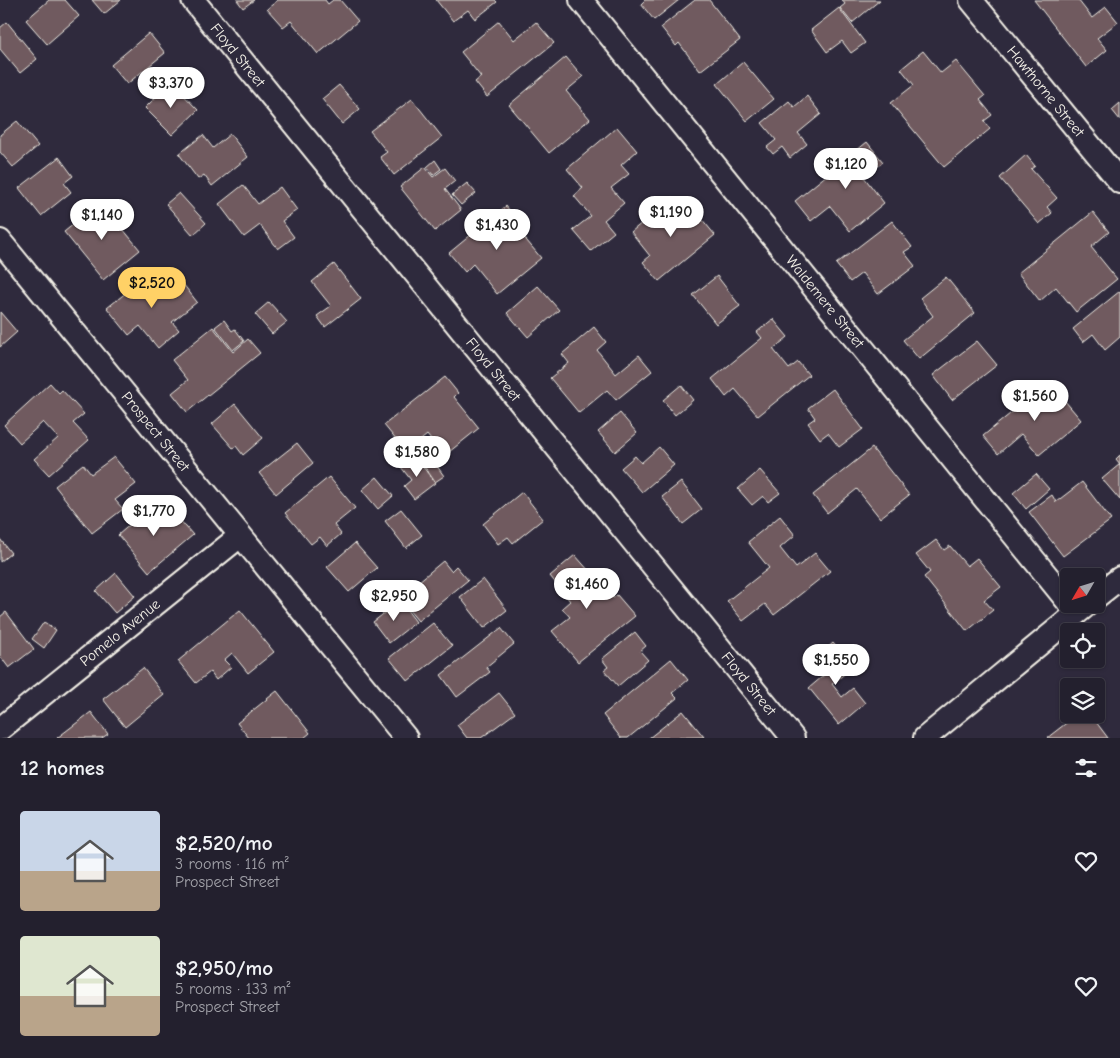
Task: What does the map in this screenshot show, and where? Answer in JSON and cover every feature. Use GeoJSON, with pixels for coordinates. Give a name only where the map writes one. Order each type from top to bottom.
{"type":"FeatureCollection","features":[{"type":"Feature","properties":{"kind":"street","name":"Floyd Street"},"geometry":{"type":"LineString","coordinates":[[193,0],[793,738]]}},
{"type":"Feature","properties":{"kind":"street","name":"Waldemere Street"},"geometry":{"type":"LineString","coordinates":[[581,0],[1060,586]]}},
{"type":"Feature","properties":{"kind":"street","name":"Hawthorne Street"},"geometry":{"type":"LineString","coordinates":[[971,0],[1120,182]]}},
{"type":"Feature","properties":{"kind":"street","name":"Prospect Street"},"geometry":{"type":"LineString","coordinates":[[0,241],[406,738]]}},
{"type":"Feature","properties":{"kind":"street","name":"Pomelo Avenue"},"geometry":{"type":"LineString","coordinates":[[7,726],[240,536]]}},
{"type":"Feature","properties":{"kind":"street"},"geometry":{"type":"LineString","coordinates":[[1105,590],[1120,578]]}},
{"type":"Feature","properties":{"kind":"street"},"geometry":{"type":"LineString","coordinates":[[925,738],[1068,613]]}},
{"type":"Feature","properties":{"kind":"building"},"geometry":{"type":"Polygon","coordinates":[[[49,0],[65,0],[79,16],[47,44],[26,20],[49,0]]]}},
{"type":"Feature","properties":{"kind":"building"},"geometry":{"type":"Polygon","coordinates":[[[92,0],[121,0],[104,14],[92,0]]]}},
{"type":"Feature","properties":{"kind":"building"},"geometry":{"type":"Polygon","coordinates":[[[237,0],[254,0],[243,8],[237,0]]]}},
{"type":"Feature","properties":{"kind":"building"},"geometry":{"type":"Polygon","coordinates":[[[278,0],[325,0],[328,4],[333,0],[340,0],[358,21],[318,54],[291,21],[283,27],[267,9],[278,0]]]}},
{"type":"Feature","properties":{"kind":"building"},"geometry":{"type":"Polygon","coordinates":[[[436,0],[495,0],[497,2],[475,19],[468,10],[453,21],[436,0]]]}},
{"type":"Feature","properties":{"kind":"building"},"geometry":{"type":"Polygon","coordinates":[[[645,0],[679,0],[654,20],[641,4],[645,0]]]}},
{"type":"Feature","properties":{"kind":"building"},"geometry":{"type":"Polygon","coordinates":[[[695,0],[709,0],[740,40],[700,71],[679,43],[676,46],[661,27],[695,0]]]}},
{"type":"Feature","properties":{"kind":"building"},"geometry":{"type":"Polygon","coordinates":[[[842,0],[880,0],[852,23],[840,8],[845,4],[842,0]]]}},
{"type":"Feature","properties":{"kind":"building"},"geometry":{"type":"Polygon","coordinates":[[[1034,0],[1078,0],[1092,18],[1106,7],[1118,22],[1097,38],[1107,50],[1086,67],[1034,0]]]}},
{"type":"Feature","properties":{"kind":"building"},"geometry":{"type":"Polygon","coordinates":[[[839,8],[865,43],[851,53],[842,41],[827,52],[811,30],[839,8]]]}},
{"type":"Feature","properties":{"kind":"building"},"geometry":{"type":"Polygon","coordinates":[[[499,21],[514,40],[536,22],[554,43],[487,97],[475,82],[481,77],[461,52],[499,21]]]}},
{"type":"Feature","properties":{"kind":"building"},"geometry":{"type":"Polygon","coordinates":[[[7,22],[37,59],[20,73],[0,49],[0,28],[7,22]]]}},
{"type":"Feature","properties":{"kind":"building"},"geometry":{"type":"Polygon","coordinates":[[[149,33],[165,53],[127,84],[111,65],[149,33]]]}},
{"type":"Feature","properties":{"kind":"building"},"geometry":{"type":"Polygon","coordinates":[[[923,51],[941,73],[956,61],[985,96],[980,100],[992,115],[984,121],[990,129],[944,167],[891,103],[914,85],[901,69],[923,51]]]}},
{"type":"Feature","properties":{"kind":"building"},"geometry":{"type":"Polygon","coordinates":[[[566,57],[583,77],[566,91],[590,119],[549,153],[509,105],[566,57]]]}},
{"type":"Feature","properties":{"kind":"building"},"geometry":{"type":"Polygon","coordinates":[[[743,62],[774,99],[747,121],[717,84],[743,62]]]}},
{"type":"Feature","properties":{"kind":"building"},"geometry":{"type":"Polygon","coordinates":[[[171,82],[198,110],[172,135],[145,108],[171,82]]]}},
{"type":"Feature","properties":{"kind":"building"},"geometry":{"type":"Polygon","coordinates":[[[339,85],[360,109],[342,124],[322,99],[339,85]]]}},
{"type":"Feature","properties":{"kind":"building"},"geometry":{"type":"Polygon","coordinates":[[[807,96],[821,114],[798,133],[807,144],[790,158],[782,147],[773,154],[767,147],[776,140],[762,123],[789,101],[794,107],[807,96]]]}},
{"type":"Feature","properties":{"kind":"building"},"geometry":{"type":"Polygon","coordinates":[[[412,99],[442,137],[394,175],[380,157],[387,152],[370,131],[412,99]]]}},
{"type":"Feature","properties":{"kind":"building"},"geometry":{"type":"Polygon","coordinates":[[[1120,103],[1120,120],[1112,110],[1120,103]]]}},
{"type":"Feature","properties":{"kind":"building"},"geometry":{"type":"Polygon","coordinates":[[[17,121],[38,146],[13,167],[0,152],[0,135],[17,121]]]}},
{"type":"Feature","properties":{"kind":"building"},"geometry":{"type":"Polygon","coordinates":[[[617,127],[637,151],[621,165],[629,174],[611,188],[624,203],[604,220],[614,232],[591,251],[573,230],[591,216],[574,196],[583,188],[567,169],[617,127]]]}},
{"type":"Feature","properties":{"kind":"building"},"geometry":{"type":"Polygon","coordinates":[[[230,134],[248,157],[212,186],[204,175],[198,179],[179,154],[203,135],[213,148],[230,134]]]}},
{"type":"Feature","properties":{"kind":"building"},"geometry":{"type":"Polygon","coordinates":[[[867,142],[883,162],[864,177],[884,203],[850,231],[830,206],[811,221],[795,201],[867,142]]]}},
{"type":"Feature","properties":{"kind":"building"},"geometry":{"type":"Polygon","coordinates":[[[1026,155],[1035,166],[1031,169],[1057,198],[1047,207],[1052,213],[1039,224],[1000,178],[1026,155]]]}},
{"type":"Feature","properties":{"kind":"building"},"geometry":{"type":"Polygon","coordinates":[[[59,157],[73,176],[64,183],[71,192],[41,216],[19,188],[59,157]]]}},
{"type":"Feature","properties":{"kind":"building"},"geometry":{"type":"Polygon","coordinates":[[[435,160],[441,169],[433,175],[427,167],[435,160]]]}},
{"type":"Feature","properties":{"kind":"building"},"geometry":{"type":"Polygon","coordinates":[[[425,167],[433,177],[445,168],[455,181],[445,189],[461,210],[435,231],[400,187],[425,167]]]}},
{"type":"Feature","properties":{"kind":"building"},"geometry":{"type":"Polygon","coordinates":[[[467,183],[476,193],[461,205],[452,195],[467,183]]]}},
{"type":"Feature","properties":{"kind":"building"},"geometry":{"type":"Polygon","coordinates":[[[243,185],[258,204],[280,187],[297,210],[282,221],[294,237],[278,249],[260,225],[244,237],[219,204],[243,185]]]}},
{"type":"Feature","properties":{"kind":"building"},"geometry":{"type":"Polygon","coordinates":[[[179,193],[206,223],[193,235],[166,204],[179,193]]]}},
{"type":"Feature","properties":{"kind":"building"},"geometry":{"type":"Polygon","coordinates":[[[673,197],[689,217],[696,212],[715,235],[659,281],[643,262],[650,256],[631,232],[673,197]]]}},
{"type":"Feature","properties":{"kind":"building"},"geometry":{"type":"Polygon","coordinates":[[[101,202],[140,250],[103,280],[64,232],[101,202]]]}},
{"type":"Feature","properties":{"kind":"building"},"geometry":{"type":"Polygon","coordinates":[[[506,206],[526,231],[522,235],[541,258],[497,294],[473,264],[465,272],[449,253],[506,206]]]}},
{"type":"Feature","properties":{"kind":"building"},"geometry":{"type":"Polygon","coordinates":[[[1093,212],[1109,232],[1091,247],[1117,279],[1076,312],[1056,287],[1040,301],[1018,273],[1093,212]]]}},
{"type":"Feature","properties":{"kind":"building"},"geometry":{"type":"Polygon","coordinates":[[[892,221],[912,247],[904,252],[915,266],[878,294],[862,273],[850,282],[836,264],[892,221]]]}},
{"type":"Feature","properties":{"kind":"building"},"geometry":{"type":"Polygon","coordinates":[[[334,264],[361,299],[325,327],[317,316],[331,306],[312,282],[334,264]]]}},
{"type":"Feature","properties":{"kind":"building"},"geometry":{"type":"Polygon","coordinates":[[[153,271],[171,294],[183,284],[197,302],[172,322],[179,330],[158,348],[140,326],[129,335],[107,308],[153,271]]]}},
{"type":"Feature","properties":{"kind":"building"},"geometry":{"type":"Polygon","coordinates":[[[717,276],[740,306],[716,324],[693,295],[717,276]]]}},
{"type":"Feature","properties":{"kind":"building"},"geometry":{"type":"Polygon","coordinates":[[[946,277],[975,313],[919,359],[903,340],[933,316],[920,298],[946,277]]]}},
{"type":"Feature","properties":{"kind":"building"},"geometry":{"type":"Polygon","coordinates":[[[538,286],[559,310],[528,337],[507,313],[538,286]]]}},
{"type":"Feature","properties":{"kind":"building"},"geometry":{"type":"Polygon","coordinates":[[[1120,291],[1120,337],[1105,350],[1093,334],[1083,342],[1073,329],[1120,291]]]}},
{"type":"Feature","properties":{"kind":"building"},"geometry":{"type":"Polygon","coordinates":[[[269,302],[287,322],[272,334],[255,314],[269,302]]]}},
{"type":"Feature","properties":{"kind":"building"},"geometry":{"type":"Polygon","coordinates":[[[0,312],[17,332],[0,347],[0,312]]]}},
{"type":"Feature","properties":{"kind":"building"},"geometry":{"type":"Polygon","coordinates":[[[773,319],[788,337],[773,349],[789,369],[798,362],[809,375],[758,416],[735,389],[726,397],[712,379],[762,338],[757,332],[773,319]]]}},
{"type":"Feature","properties":{"kind":"building"},"geometry":{"type":"Polygon","coordinates":[[[224,320],[232,331],[235,329],[244,341],[233,350],[215,327],[224,320]]]}},
{"type":"Feature","properties":{"kind":"building"},"geometry":{"type":"Polygon","coordinates":[[[213,327],[233,352],[248,339],[260,353],[187,412],[172,393],[188,380],[172,360],[213,327]]]}},
{"type":"Feature","properties":{"kind":"building"},"geometry":{"type":"Polygon","coordinates":[[[594,327],[606,342],[597,350],[616,374],[639,355],[652,371],[616,400],[607,390],[579,413],[550,378],[569,363],[562,354],[594,327]]]}},
{"type":"Feature","properties":{"kind":"building"},"geometry":{"type":"Polygon","coordinates":[[[977,341],[997,365],[952,400],[933,375],[977,341]]]}},
{"type":"Feature","properties":{"kind":"building"},"geometry":{"type":"Polygon","coordinates":[[[445,377],[458,393],[454,397],[479,428],[444,456],[427,435],[406,452],[384,425],[445,377]]]}},
{"type":"Feature","properties":{"kind":"building"},"geometry":{"type":"Polygon","coordinates":[[[1049,382],[1081,420],[1039,455],[1021,434],[998,454],[983,436],[1049,382]]]}},
{"type":"Feature","properties":{"kind":"building"},"geometry":{"type":"Polygon","coordinates":[[[50,383],[59,393],[62,390],[84,414],[73,423],[89,440],[49,475],[34,459],[58,438],[43,422],[20,443],[4,425],[50,383]]]}},
{"type":"Feature","properties":{"kind":"building"},"geometry":{"type":"Polygon","coordinates":[[[681,385],[693,400],[675,415],[663,400],[681,385]]]}},
{"type":"Feature","properties":{"kind":"building"},"geometry":{"type":"Polygon","coordinates":[[[833,389],[863,429],[839,447],[828,433],[820,439],[808,423],[815,418],[808,408],[833,389]]]}},
{"type":"Feature","properties":{"kind":"building"},"geometry":{"type":"Polygon","coordinates":[[[235,404],[263,438],[243,455],[236,446],[233,448],[212,424],[235,404]]]}},
{"type":"Feature","properties":{"kind":"building"},"geometry":{"type":"Polygon","coordinates":[[[620,413],[637,433],[615,452],[598,432],[620,413]]]}},
{"type":"Feature","properties":{"kind":"building"},"geometry":{"type":"Polygon","coordinates":[[[297,443],[313,463],[276,494],[259,473],[297,443]]]}},
{"type":"Feature","properties":{"kind":"building"},"geometry":{"type":"Polygon","coordinates":[[[659,447],[674,465],[642,492],[621,468],[635,456],[641,463],[659,447]]]}},
{"type":"Feature","properties":{"kind":"building"},"geometry":{"type":"Polygon","coordinates":[[[872,448],[909,495],[880,518],[857,489],[827,513],[813,495],[872,448]]]}},
{"type":"Feature","properties":{"kind":"building"},"geometry":{"type":"Polygon","coordinates":[[[1120,455],[1120,464],[1116,459],[1120,455]]]}},
{"type":"Feature","properties":{"kind":"building"},"geometry":{"type":"Polygon","coordinates":[[[415,456],[435,483],[414,499],[404,486],[411,480],[401,467],[415,456]]]}},
{"type":"Feature","properties":{"kind":"building"},"geometry":{"type":"Polygon","coordinates":[[[114,457],[136,484],[115,500],[123,509],[92,533],[55,486],[83,464],[91,474],[114,457]]]}},
{"type":"Feature","properties":{"kind":"building"},"geometry":{"type":"Polygon","coordinates":[[[432,459],[444,476],[435,482],[424,466],[432,459]]]}},
{"type":"Feature","properties":{"kind":"building"},"geometry":{"type":"Polygon","coordinates":[[[1120,464],[1120,500],[1102,479],[1120,464]]]}},
{"type":"Feature","properties":{"kind":"building"},"geometry":{"type":"Polygon","coordinates":[[[760,470],[780,493],[768,502],[763,496],[752,505],[738,489],[760,470]]]}},
{"type":"Feature","properties":{"kind":"building"},"geometry":{"type":"Polygon","coordinates":[[[1036,474],[1049,489],[1026,509],[1013,493],[1036,474]]]}},
{"type":"Feature","properties":{"kind":"building"},"geometry":{"type":"Polygon","coordinates":[[[329,477],[355,508],[334,525],[341,534],[327,546],[320,537],[311,544],[285,513],[329,477]]]}},
{"type":"Feature","properties":{"kind":"building"},"geometry":{"type":"Polygon","coordinates":[[[377,477],[393,496],[378,509],[362,490],[377,477]]]}},
{"type":"Feature","properties":{"kind":"building"},"geometry":{"type":"Polygon","coordinates":[[[681,482],[702,509],[683,524],[662,497],[681,482]]]}},
{"type":"Feature","properties":{"kind":"building"},"geometry":{"type":"Polygon","coordinates":[[[1082,482],[1111,520],[1063,556],[1029,512],[1052,495],[1056,502],[1082,482]]]}},
{"type":"Feature","properties":{"kind":"building"},"geometry":{"type":"Polygon","coordinates":[[[522,492],[543,519],[513,543],[508,537],[498,544],[483,524],[522,492]]]}},
{"type":"Feature","properties":{"kind":"building"},"geometry":{"type":"Polygon","coordinates":[[[155,503],[173,524],[179,519],[193,535],[149,572],[118,535],[155,503]]]}},
{"type":"Feature","properties":{"kind":"building"},"geometry":{"type":"Polygon","coordinates":[[[401,509],[422,535],[406,548],[385,521],[401,509]]]}},
{"type":"Feature","properties":{"kind":"building"},"geometry":{"type":"Polygon","coordinates":[[[780,516],[795,535],[780,548],[796,568],[815,553],[830,571],[774,615],[765,604],[743,621],[727,601],[769,568],[748,542],[780,516]]]}},
{"type":"Feature","properties":{"kind":"building"},"geometry":{"type":"Polygon","coordinates":[[[0,539],[11,553],[0,562],[0,539]]]}},
{"type":"Feature","properties":{"kind":"building"},"geometry":{"type":"Polygon","coordinates":[[[936,540],[944,550],[950,546],[967,566],[977,558],[1001,587],[984,600],[993,610],[967,631],[924,577],[930,572],[916,555],[936,540]]]}},
{"type":"Feature","properties":{"kind":"building"},"geometry":{"type":"Polygon","coordinates":[[[355,543],[377,568],[349,592],[327,567],[355,543]]]}},
{"type":"Feature","properties":{"kind":"building"},"geometry":{"type":"Polygon","coordinates":[[[575,555],[613,598],[617,595],[635,616],[578,662],[552,631],[570,617],[562,608],[570,601],[550,576],[575,555]]]}},
{"type":"Feature","properties":{"kind":"building"},"geometry":{"type":"Polygon","coordinates":[[[443,561],[451,571],[456,566],[468,580],[418,621],[399,598],[443,561]]]}},
{"type":"Feature","properties":{"kind":"building"},"geometry":{"type":"Polygon","coordinates":[[[116,573],[135,596],[115,613],[96,591],[116,573]]]}},
{"type":"Feature","properties":{"kind":"building"},"geometry":{"type":"Polygon","coordinates":[[[483,579],[507,610],[484,628],[460,597],[483,579]]]}},
{"type":"Feature","properties":{"kind":"building"},"geometry":{"type":"Polygon","coordinates":[[[400,601],[416,622],[389,643],[373,622],[400,601]]]}},
{"type":"Feature","properties":{"kind":"building"},"geometry":{"type":"Polygon","coordinates":[[[240,610],[274,652],[248,673],[232,653],[224,660],[231,667],[216,680],[210,672],[196,683],[178,661],[240,610]]]}},
{"type":"Feature","properties":{"kind":"building"},"geometry":{"type":"Polygon","coordinates":[[[6,612],[34,649],[9,668],[0,656],[0,617],[6,612]]]}},
{"type":"Feature","properties":{"kind":"building"},"geometry":{"type":"Polygon","coordinates":[[[44,622],[56,630],[44,648],[32,639],[44,622]]]}},
{"type":"Feature","properties":{"kind":"building"},"geometry":{"type":"Polygon","coordinates":[[[433,623],[452,646],[408,681],[389,658],[433,623]]]}},
{"type":"Feature","properties":{"kind":"building"},"geometry":{"type":"Polygon","coordinates":[[[501,628],[514,644],[486,667],[490,672],[457,697],[441,675],[501,628]]]}},
{"type":"Feature","properties":{"kind":"building"},"geometry":{"type":"Polygon","coordinates":[[[635,632],[646,646],[640,651],[648,660],[618,686],[604,670],[608,667],[602,659],[635,632]]]}},
{"type":"Feature","properties":{"kind":"building"},"geometry":{"type":"Polygon","coordinates":[[[833,643],[853,667],[832,684],[842,697],[853,688],[865,703],[839,725],[809,688],[829,671],[817,657],[833,643]]]}},
{"type":"Feature","properties":{"kind":"building"},"geometry":{"type":"Polygon","coordinates":[[[671,659],[688,680],[672,693],[677,698],[628,738],[621,738],[603,715],[671,659]]]}},
{"type":"Feature","properties":{"kind":"building"},"geometry":{"type":"Polygon","coordinates":[[[143,668],[164,695],[125,727],[103,699],[143,668]]]}},
{"type":"Feature","properties":{"kind":"building"},"geometry":{"type":"Polygon","coordinates":[[[277,691],[310,733],[304,738],[249,738],[237,723],[277,691]]]}},
{"type":"Feature","properties":{"kind":"building"},"geometry":{"type":"Polygon","coordinates":[[[499,693],[515,713],[481,738],[467,738],[457,725],[499,693]]]}},
{"type":"Feature","properties":{"kind":"building"},"geometry":{"type":"Polygon","coordinates":[[[683,711],[704,737],[649,738],[683,711]]]}},
{"type":"Feature","properties":{"kind":"building"},"geometry":{"type":"Polygon","coordinates":[[[91,712],[108,734],[102,738],[57,738],[91,712]]]}},
{"type":"Feature","properties":{"kind":"building"},"geometry":{"type":"Polygon","coordinates":[[[1066,723],[1097,723],[1108,738],[1047,738],[1066,723]]]}}]}
